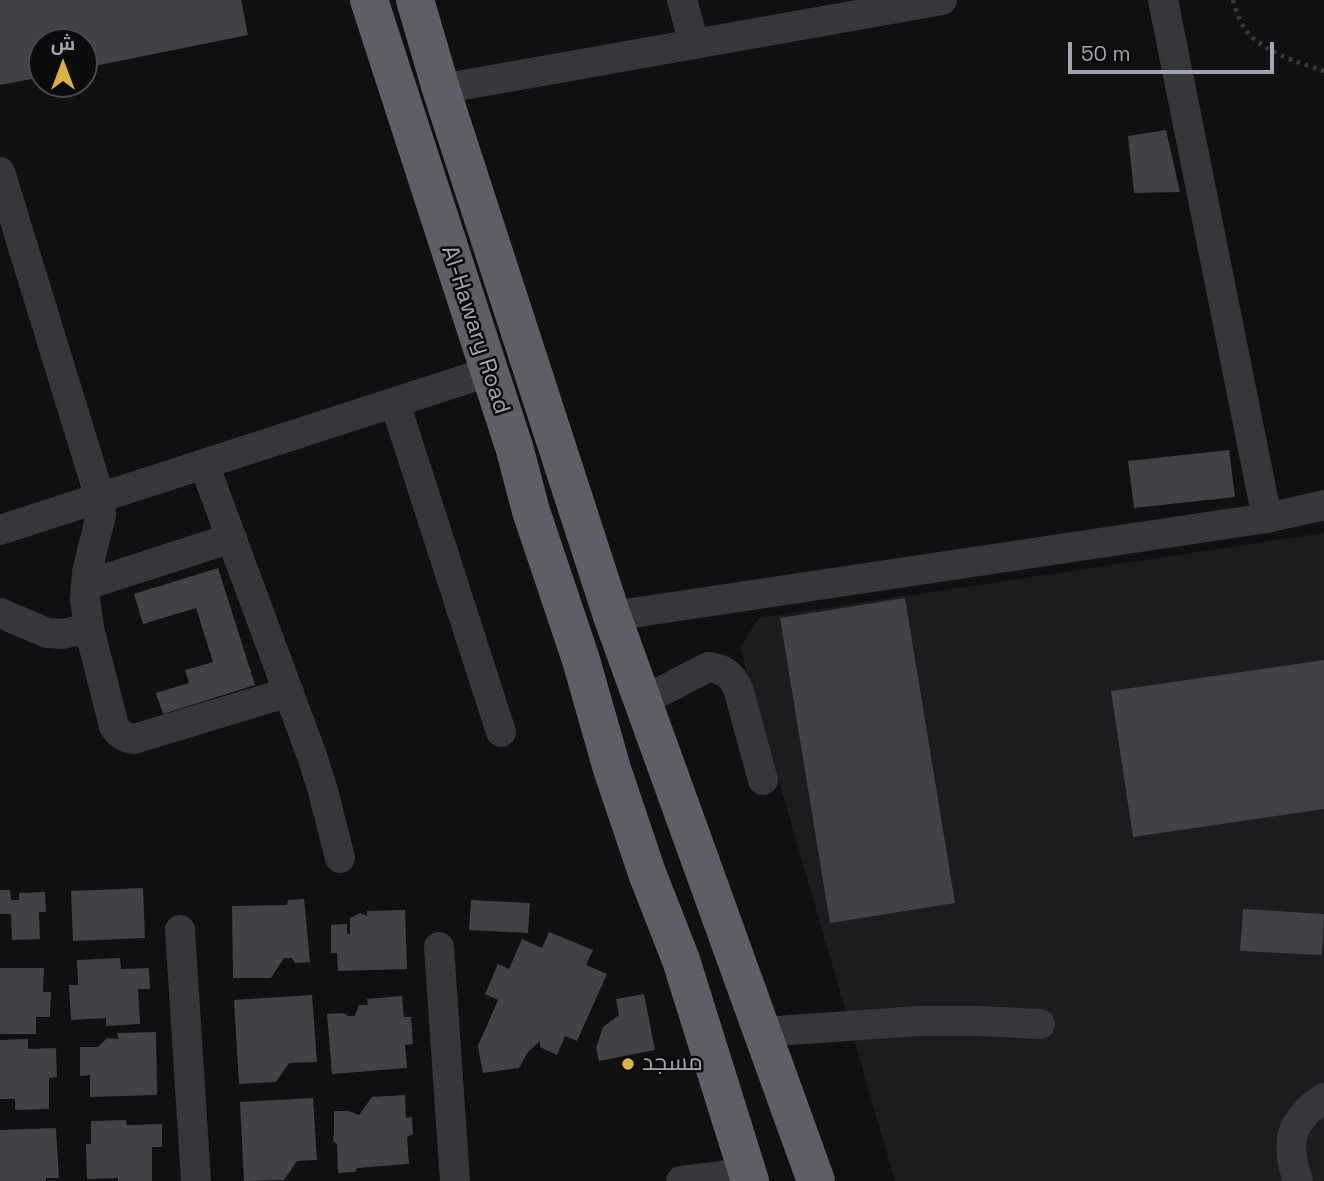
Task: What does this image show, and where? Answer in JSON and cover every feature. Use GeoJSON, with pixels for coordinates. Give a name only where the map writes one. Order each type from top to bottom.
{"type":"FeatureCollection","features":[{"type":"Feature","properties":{"kind":"highway","name":"Al-Hawary Road"},"geometry":{"type":"LineString","coordinates":[[369,0],[515,450],[531,511],[581,660],[612,769],[647,873],[681,960],[749,1177]]}},
{"type":"Feature","properties":{"kind":"highway","name":"Al-Hawary Road"},"geometry":{"type":"LineString","coordinates":[[415,0],[441,89],[612,616],[816,1181]]}},
{"type":"Feature","properties":{"kind":"street"},"geometry":{"type":"LineString","coordinates":[[682,0],[694,44]]}},
{"type":"Feature","properties":{"kind":"street"},"geometry":{"type":"LineString","coordinates":[[441,89],[942,0]]}},
{"type":"Feature","properties":{"kind":"street"},"geometry":{"type":"LineString","coordinates":[[1163,0],[1267,518]]}},
{"type":"Feature","properties":{"kind":"street"},"geometry":{"type":"LineString","coordinates":[[0,172],[100,498],[101,515],[86,585],[86,614],[117,732],[128,738],[140,738],[289,692]]}},
{"type":"Feature","properties":{"kind":"street"},"geometry":{"type":"LineString","coordinates":[[0,530],[488,373]]}},
{"type":"Feature","properties":{"kind":"street"},"geometry":{"type":"LineString","coordinates":[[395,403],[501,732]]}},
{"type":"Feature","properties":{"kind":"street"},"geometry":{"type":"LineString","coordinates":[[204,464],[289,692],[323,791],[340,858]]}},
{"type":"Feature","properties":{"kind":"street"},"geometry":{"type":"LineString","coordinates":[[612,616],[1267,518],[1324,505]]}},
{"type":"Feature","properties":{"kind":"street"},"geometry":{"type":"LineString","coordinates":[[86,585],[232,538]]}},
{"type":"Feature","properties":{"kind":"street"},"geometry":{"type":"LineString","coordinates":[[0,613],[47,633],[63,634],[89,628]]}},
{"type":"Feature","properties":{"kind":"street"},"geometry":{"type":"LineString","coordinates":[[643,701],[708,667],[729,674],[736,682],[763,780]]}},
{"type":"Feature","properties":{"kind":"street"},"geometry":{"type":"LineString","coordinates":[[180,930],[196,1181]]}},
{"type":"Feature","properties":{"kind":"street"},"geometry":{"type":"LineString","coordinates":[[439,947],[455,1181]]}},
{"type":"Feature","properties":{"kind":"street"},"geometry":{"type":"LineString","coordinates":[[762,1032],[919,1021],[1040,1024]]}},
{"type":"Feature","properties":{"kind":"street"},"geometry":{"type":"LineString","coordinates":[[1298,1181],[1292,1164],[1290,1144],[1296,1125],[1308,1109],[1324,1098]]}},
{"type":"Feature","properties":{"kind":"street"},"geometry":{"type":"LineString","coordinates":[[681,1181],[749,1177]]}},
{"type":"Feature","properties":{"kind":"path"},"geometry":{"type":"LineString","coordinates":[[1233,0],[1236,12],[1249,34],[1268,48],[1324,71]]}},
{"type":"Feature","properties":{"kind":"shaded area"},"geometry":{"type":"Polygon","coordinates":[[[1324,533],[1324,1181],[895,1181],[740,647],[759,618],[1324,533]]]}},
{"type":"Feature","properties":{"kind":"building"},"geometry":{"type":"Polygon","coordinates":[[[0,0],[241,0],[248,35],[98,65],[98,28],[28,28],[28,80],[0,85],[0,0]]]}},
{"type":"Feature","properties":{"kind":"building"},"geometry":{"type":"Polygon","coordinates":[[[1166,130],[1180,192],[1134,193],[1128,136],[1166,130]]]}},
{"type":"Feature","properties":{"kind":"building"},"geometry":{"type":"Polygon","coordinates":[[[1229,450],[1235,497],[1134,508],[1128,461],[1229,450]]]}},
{"type":"Feature","properties":{"kind":"building"},"geometry":{"type":"Polygon","coordinates":[[[218,568],[255,685],[163,714],[156,693],[189,683],[185,670],[213,662],[196,608],[143,624],[134,594],[218,568]]]}},
{"type":"Feature","properties":{"kind":"building"},"geometry":{"type":"Polygon","coordinates":[[[905,598],[955,903],[830,923],[780,618],[905,598]]]}},
{"type":"Feature","properties":{"kind":"building"},"geometry":{"type":"Polygon","coordinates":[[[1324,660],[1324,809],[1133,837],[1111,691],[1324,660]]]}},
{"type":"Feature","properties":{"kind":"building"},"geometry":{"type":"Polygon","coordinates":[[[143,888],[145,938],[73,941],[71,891],[143,888]]]}},
{"type":"Feature","properties":{"kind":"building"},"geometry":{"type":"Polygon","coordinates":[[[0,890],[10,890],[11,900],[19,900],[19,893],[45,892],[46,912],[39,912],[40,939],[12,940],[11,914],[0,914],[0,890]]]}},
{"type":"Feature","properties":{"kind":"building"},"geometry":{"type":"Polygon","coordinates":[[[304,899],[310,962],[295,963],[292,958],[284,958],[271,978],[233,978],[232,906],[287,905],[288,900],[304,899]]]}},
{"type":"Feature","properties":{"kind":"building"},"geometry":{"type":"Polygon","coordinates":[[[471,900],[530,903],[528,933],[469,930],[471,900]]]}},
{"type":"Feature","properties":{"kind":"building"},"geometry":{"type":"Polygon","coordinates":[[[1243,909],[1324,914],[1322,955],[1240,951],[1243,909]]]}},
{"type":"Feature","properties":{"kind":"building"},"geometry":{"type":"Polygon","coordinates":[[[405,910],[407,969],[338,971],[337,953],[331,953],[331,925],[347,924],[347,934],[350,934],[350,918],[360,913],[367,916],[367,911],[405,910]]]}},
{"type":"Feature","properties":{"kind":"building"},"geometry":{"type":"Polygon","coordinates":[[[549,932],[593,950],[586,965],[607,974],[577,1041],[565,1036],[557,1055],[540,1047],[540,1041],[528,1052],[519,1068],[483,1073],[478,1046],[498,1000],[485,994],[498,964],[509,969],[522,939],[542,948],[549,932]]]}},
{"type":"Feature","properties":{"kind":"building"},"geometry":{"type":"Polygon","coordinates":[[[120,958],[121,969],[149,968],[150,989],[138,989],[140,1024],[106,1026],[106,1018],[71,1020],[69,985],[78,985],[77,960],[120,958]]]}},
{"type":"Feature","properties":{"kind":"building"},"geometry":{"type":"Polygon","coordinates":[[[0,968],[44,968],[43,992],[51,992],[50,1017],[36,1017],[36,1034],[0,1034],[0,968]]]}},
{"type":"Feature","properties":{"kind":"building"},"geometry":{"type":"Polygon","coordinates":[[[644,994],[655,1050],[599,1061],[596,1048],[603,1027],[619,1015],[616,999],[644,994]]]}},
{"type":"Feature","properties":{"kind":"building"},"geometry":{"type":"Polygon","coordinates":[[[312,995],[317,1062],[289,1063],[276,1082],[239,1084],[234,1000],[312,995]]]}},
{"type":"Feature","properties":{"kind":"building"},"geometry":{"type":"Polygon","coordinates":[[[402,996],[404,1017],[411,1017],[413,1044],[405,1045],[407,1068],[332,1074],[327,1014],[343,1013],[355,1016],[359,1005],[368,1005],[367,999],[402,996]]]}},
{"type":"Feature","properties":{"kind":"building"},"geometry":{"type":"Polygon","coordinates":[[[156,1032],[157,1095],[90,1097],[90,1075],[80,1076],[80,1047],[98,1047],[107,1038],[119,1039],[117,1033],[156,1032]]]}},
{"type":"Feature","properties":{"kind":"building"},"geometry":{"type":"Polygon","coordinates":[[[28,1039],[28,1049],[56,1048],[57,1077],[49,1078],[49,1109],[15,1110],[15,1099],[0,1099],[0,1040],[28,1039]]]}},
{"type":"Feature","properties":{"kind":"building"},"geometry":{"type":"Polygon","coordinates":[[[405,1095],[406,1118],[412,1117],[413,1134],[407,1137],[409,1164],[357,1168],[355,1172],[338,1173],[337,1144],[333,1141],[334,1111],[348,1111],[359,1115],[372,1097],[405,1095]]]}},
{"type":"Feature","properties":{"kind":"building"},"geometry":{"type":"Polygon","coordinates":[[[313,1098],[317,1160],[297,1161],[284,1180],[244,1181],[240,1102],[313,1098]]]}},
{"type":"Feature","properties":{"kind":"building"},"geometry":{"type":"Polygon","coordinates":[[[126,1120],[127,1125],[162,1124],[162,1147],[152,1147],[152,1181],[87,1179],[86,1144],[91,1144],[91,1121],[126,1120]]]}},
{"type":"Feature","properties":{"kind":"building"},"geometry":{"type":"Polygon","coordinates":[[[56,1128],[59,1178],[46,1178],[46,1181],[0,1181],[0,1130],[56,1128]]]}},
{"type":"Feature","properties":{"kind":"place","name":"مسجد"},"geometry":{"type":"Point","coordinates":[628,1064]}}]}
